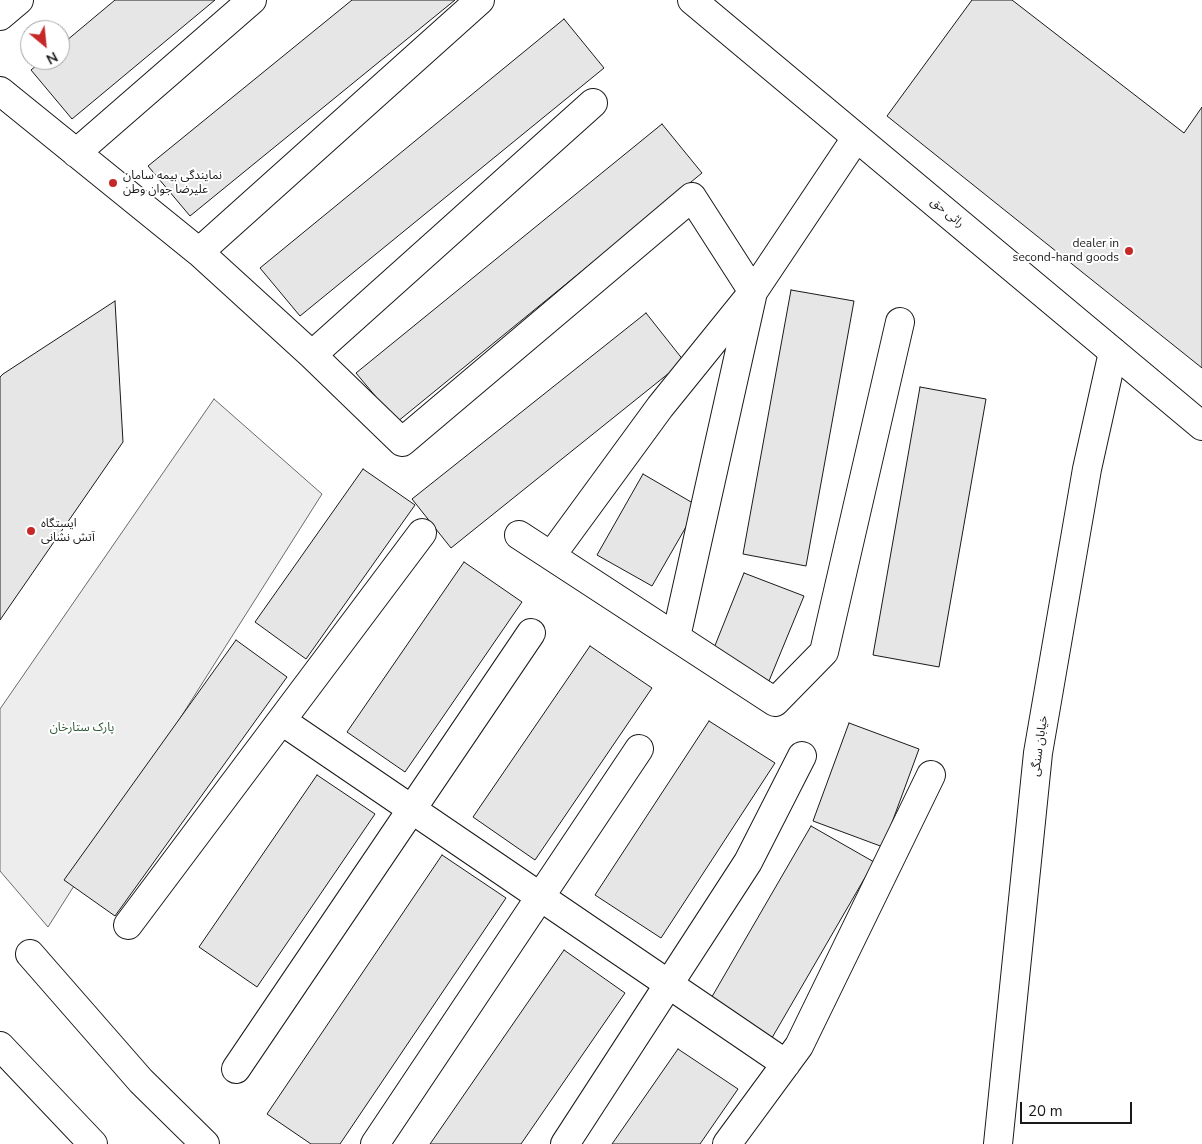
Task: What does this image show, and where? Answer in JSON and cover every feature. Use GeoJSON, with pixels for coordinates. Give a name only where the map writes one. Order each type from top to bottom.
{"type":"FeatureCollection","features":[{"type":"Feature","properties":{"kind":"street"},"geometry":{"type":"LineString","coordinates":[[0,16],[19,0]]}},
{"type":"Feature","properties":{"kind":"street"},"geometry":{"type":"LineString","coordinates":[[76,153],[252,0]]}},
{"type":"Feature","properties":{"kind":"street"},"geometry":{"type":"LineString","coordinates":[[199,252],[480,0]]}},
{"type":"Feature","properties":{"kind":"street","name":"راثی حق"},"geometry":{"type":"LineString","coordinates":[[692,0],[1202,426]]}},
{"type":"Feature","properties":{"kind":"street"},"geometry":{"type":"LineString","coordinates":[[0,91],[199,252],[312,355],[402,442],[692,197],[753,292],[676,637]]}},
{"type":"Feature","properties":{"kind":"street"},"geometry":{"type":"LineString","coordinates":[[312,355],[593,103]]}},
{"type":"Feature","properties":{"kind":"street"},"geometry":{"type":"LineString","coordinates":[[551,556],[660,407],[753,292],[856,138]]}},
{"type":"Feature","properties":{"kind":"street"},"geometry":{"type":"LineString","coordinates":[[519,535],[776,702],[824,652],[900,322]]}},
{"type":"Feature","properties":{"kind":"street","name":"خیابان سنگی"},"geometry":{"type":"LineString","coordinates":[[998,1144],[1038,753],[1087,468],[1113,352]]}},
{"type":"Feature","properties":{"kind":"street"},"geometry":{"type":"LineString","coordinates":[[128,925],[422,533]]}},
{"type":"Feature","properties":{"kind":"street"},"geometry":{"type":"LineString","coordinates":[[236,1069],[531,633]]}},
{"type":"Feature","properties":{"kind":"street"},"geometry":{"type":"LineString","coordinates":[[282,721],[786,1064]]}},
{"type":"Feature","properties":{"kind":"street"},"geometry":{"type":"LineString","coordinates":[[375,1144],[639,749]]}},
{"type":"Feature","properties":{"kind":"street"},"geometry":{"type":"LineString","coordinates":[[565,1144],[748,862],[802,756]]}},
{"type":"Feature","properties":{"kind":"street"},"geometry":{"type":"LineString","coordinates":[[727,1144],[799,1046],[931,775]]}},
{"type":"Feature","properties":{"kind":"street"},"geometry":{"type":"LineString","coordinates":[[30,954],[141,1081],[205,1144]]}},
{"type":"Feature","properties":{"kind":"street"},"geometry":{"type":"LineString","coordinates":[[0,1046],[93,1144]]}},
{"type":"Feature","properties":{"kind":"shaded area","name":"پارک ستارخان"},"geometry":{"type":"Polygon","coordinates":[[[214,399],[322,494],[48,927],[0,871],[0,709],[214,399]]]}},
{"type":"Feature","properties":{"kind":"building"},"geometry":{"type":"Polygon","coordinates":[[[115,0],[215,0],[72,119],[31,70],[70,70],[70,38],[115,0]]]}},
{"type":"Feature","properties":{"kind":"building"},"geometry":{"type":"Polygon","coordinates":[[[352,0],[455,0],[190,216],[148,166],[352,0]]]}},
{"type":"Feature","properties":{"kind":"building","name":"dealer in second-hand goods"},"geometry":{"type":"Polygon","coordinates":[[[972,0],[1012,0],[1184,133],[1202,107],[1202,368],[887,116],[972,0]]]}},
{"type":"Feature","properties":{"kind":"building"},"geometry":{"type":"Polygon","coordinates":[[[564,19],[604,68],[300,316],[260,268],[564,19]]]}},
{"type":"Feature","properties":{"kind":"building"},"geometry":{"type":"Polygon","coordinates":[[[662,124],[702,173],[397,422],[356,373],[662,124]]]}},
{"type":"Feature","properties":{"kind":"building"},"geometry":{"type":"Polygon","coordinates":[[[791,290],[854,301],[806,566],[743,554],[791,290]]]}},
{"type":"Feature","properties":{"kind":"building","name":"ایستگاه آتش نشانی"},"geometry":{"type":"Polygon","coordinates":[[[115,301],[123,442],[0,620],[0,377],[115,301]]]}},
{"type":"Feature","properties":{"kind":"building"},"geometry":{"type":"Polygon","coordinates":[[[646,313],[684,361],[451,548],[412,499],[646,313]]]}},
{"type":"Feature","properties":{"kind":"building"},"geometry":{"type":"Polygon","coordinates":[[[920,387],[986,399],[939,667],[873,655],[920,387]]]}},
{"type":"Feature","properties":{"kind":"building"},"geometry":{"type":"Polygon","coordinates":[[[363,469],[415,505],[306,659],[255,622],[363,469]]]}},
{"type":"Feature","properties":{"kind":"building"},"geometry":{"type":"Polygon","coordinates":[[[643,474],[698,506],[652,586],[597,555],[643,474]]]}},
{"type":"Feature","properties":{"kind":"building"},"geometry":{"type":"Polygon","coordinates":[[[464,562],[522,602],[405,772],[347,732],[464,562]]]}},
{"type":"Feature","properties":{"kind":"building"},"geometry":{"type":"Polygon","coordinates":[[[744,573],[804,596],[769,681],[710,658],[744,573]]]}},
{"type":"Feature","properties":{"kind":"building"},"geometry":{"type":"Polygon","coordinates":[[[236,640],[287,677],[115,916],[64,880],[236,640]]]}},
{"type":"Feature","properties":{"kind":"building"},"geometry":{"type":"Polygon","coordinates":[[[590,646],[652,688],[535,860],[473,817],[590,646]]]}},
{"type":"Feature","properties":{"kind":"building"},"geometry":{"type":"Polygon","coordinates":[[[709,721],[775,763],[661,938],[595,895],[709,721]]]}},
{"type":"Feature","properties":{"kind":"building"},"geometry":{"type":"Polygon","coordinates":[[[849,723],[919,749],[883,847],[813,821],[849,723]]]}},
{"type":"Feature","properties":{"kind":"building"},"geometry":{"type":"Polygon","coordinates":[[[317,775],[375,814],[257,987],[199,947],[317,775]]]}},
{"type":"Feature","properties":{"kind":"building"},"geometry":{"type":"Polygon","coordinates":[[[811,826],[874,862],[769,1043],[706,1007],[811,826]]]}},
{"type":"Feature","properties":{"kind":"building"},"geometry":{"type":"Polygon","coordinates":[[[442,855],[506,898],[340,1144],[311,1144],[267,1114],[442,855]]]}},
{"type":"Feature","properties":{"kind":"building"},"geometry":{"type":"Polygon","coordinates":[[[564,950],[625,993],[521,1144],[430,1144],[564,950]]]}},
{"type":"Feature","properties":{"kind":"building"},"geometry":{"type":"Polygon","coordinates":[[[678,1049],[738,1089],[700,1144],[612,1144],[678,1049]]]}},
{"type":"Feature","properties":{"kind":"place","name":"نمایندگی بیمه سامان علیرضا جوان وطن"},"geometry":{"type":"Point","coordinates":[113,183]}},
{"type":"Feature","properties":{"kind":"place","name":"dealer in second-hand goods"},"geometry":{"type":"Point","coordinates":[1129,251]}},
{"type":"Feature","properties":{"kind":"place","name":"ایستگاه آتش نشانی"},"geometry":{"type":"Point","coordinates":[31,531]}}]}
